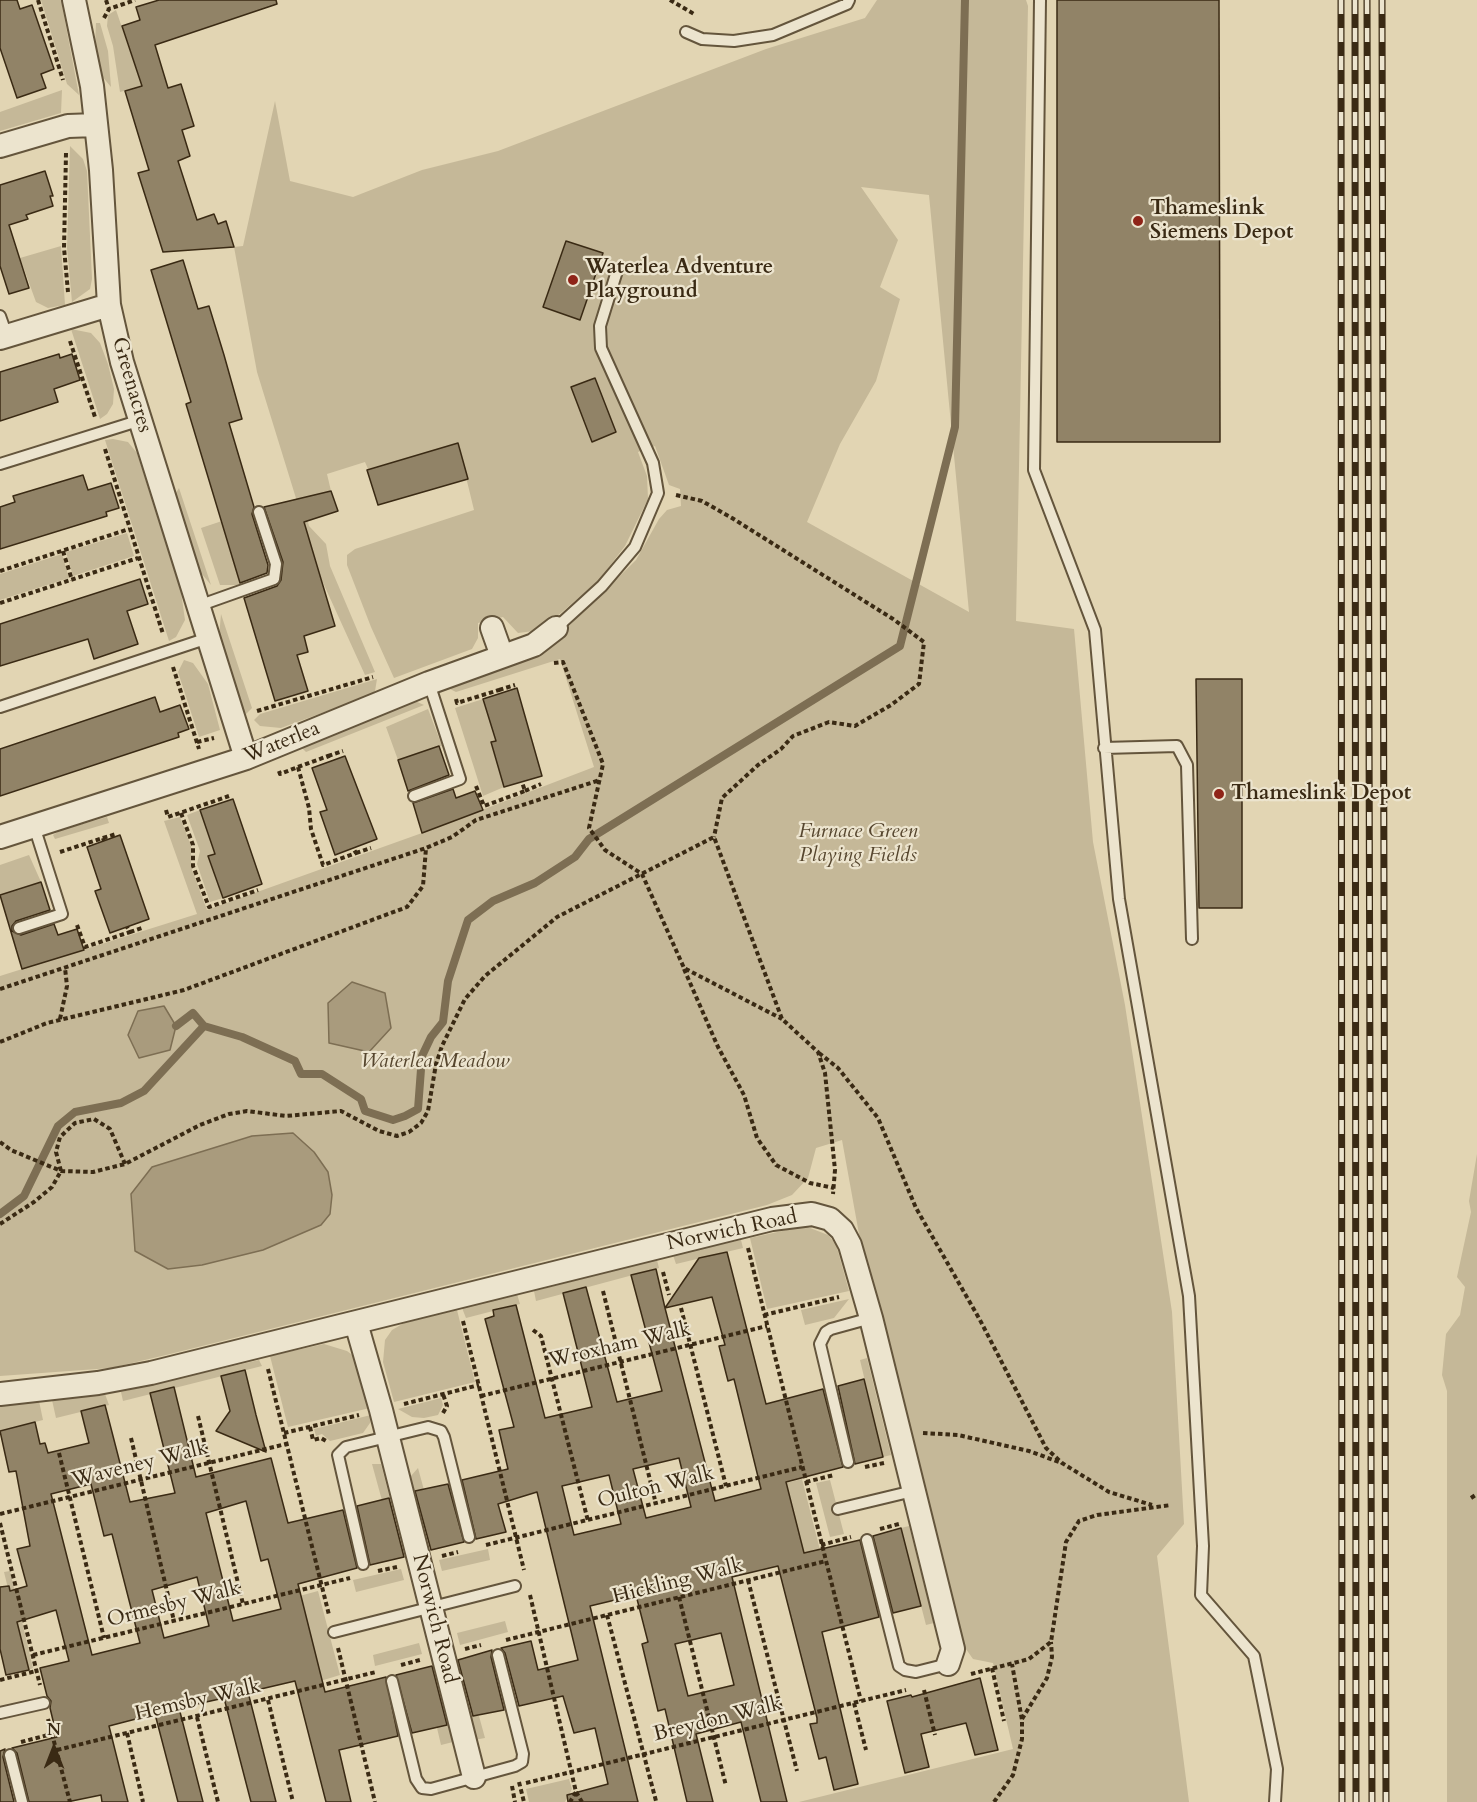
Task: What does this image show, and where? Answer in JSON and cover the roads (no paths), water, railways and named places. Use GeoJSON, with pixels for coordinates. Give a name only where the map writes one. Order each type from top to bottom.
{"type":"FeatureCollection","features":[{"type":"Feature","properties":{"kind":"street","name":"Greenacres"},"geometry":{"type":"LineString","coordinates":[[88,4],[109,305],[122,362],[246,758]]}},
{"type":"Feature","properties":{"kind":"street"},"geometry":{"type":"LineString","coordinates":[[0,146],[68,126],[96,125]]}},
{"type":"Feature","properties":{"kind":"street"},"geometry":{"type":"LineString","coordinates":[[2,330],[109,305]]}},
{"type":"Feature","properties":{"kind":"street"},"geometry":{"type":"LineString","coordinates":[[492,628],[502,656]]}},
{"type":"Feature","properties":{"kind":"street","name":"Waterlea"},"geometry":{"type":"LineString","coordinates":[[0,837],[246,758],[429,683],[534,645],[556,628]]}},
{"type":"Feature","properties":{"kind":"street","name":"Norwich Road"},"geometry":{"type":"LineString","coordinates":[[0,1394],[126,1378],[263,1348],[457,1297],[794,1215],[812,1214],[830,1219],[842,1230],[850,1245],[870,1318]]}},
{"type":"Feature","properties":{"kind":"street"},"geometry":{"type":"LineString","coordinates":[[870,1318],[953,1649],[948,1664]]}},
{"type":"Feature","properties":{"kind":"street","name":"Norwich Road"},"geometry":{"type":"LineString","coordinates":[[356,1323],[474,1777]]}},
{"type":"Feature","properties":{"kind":"lane"},"geometry":{"type":"LineString","coordinates":[[686,32],[702,39],[734,41],[773,35],[847,4],[849,0]]}},
{"type":"Feature","properties":{"kind":"lane"},"geometry":{"type":"LineString","coordinates":[[1040,0],[1034,470],[1095,630],[1119,899],[1189,1296],[1203,1546],[1201,1595],[1254,1656],[1277,1768],[1275,1802]]}},
{"type":"Feature","properties":{"kind":"lane"},"geometry":{"type":"LineString","coordinates":[[556,628],[602,586],[635,547],[658,493],[653,463],[601,348],[600,326],[617,271]]}},
{"type":"Feature","properties":{"kind":"lane"},"geometry":{"type":"LineString","coordinates":[[0,464],[141,420]]}},
{"type":"Feature","properties":{"kind":"lane"},"geometry":{"type":"LineString","coordinates":[[198,606],[274,579],[276,564],[259,512]]}},
{"type":"Feature","properties":{"kind":"lane"},"geometry":{"type":"LineString","coordinates":[[0,707],[208,638]]}},
{"type":"Feature","properties":{"kind":"lane"},"geometry":{"type":"LineString","coordinates":[[414,796],[460,779],[429,683]]}},
{"type":"Feature","properties":{"kind":"lane"},"geometry":{"type":"LineString","coordinates":[[1104,748],[1177,746],[1187,765],[1192,939]]}},
{"type":"Feature","properties":{"kind":"lane"},"geometry":{"type":"LineString","coordinates":[[19,928],[62,914],[34,826]]}},
{"type":"Feature","properties":{"kind":"lane"},"geometry":{"type":"LineString","coordinates":[[848,1462],[820,1344],[826,1332],[831,1329],[870,1318]]}},
{"type":"Feature","properties":{"kind":"lane"},"geometry":{"type":"LineString","coordinates":[[363,1564],[338,1462],[341,1450],[387,1437],[428,1427],[441,1431],[469,1537]]}},
{"type":"Feature","properties":{"kind":"lane"},"geometry":{"type":"LineString","coordinates":[[838,1509],[913,1491]]}},
{"type":"Feature","properties":{"kind":"lane"},"geometry":{"type":"LineString","coordinates":[[867,1540],[899,1666],[916,1672],[948,1664]]}},
{"type":"Feature","properties":{"kind":"lane"},"geometry":{"type":"LineString","coordinates":[[334,1632],[515,1586]]}},
{"type":"Feature","properties":{"kind":"lane"},"geometry":{"type":"LineString","coordinates":[[392,1681],[418,1785],[431,1789],[519,1765],[524,1758],[498,1655]]}},
{"type":"Feature","properties":{"kind":"lane"},"geometry":{"type":"LineString","coordinates":[[0,1713],[44,1703]]}},
{"type":"Feature","properties":{"kind":"lane"},"geometry":{"type":"LineString","coordinates":[[10,1755],[21,1802]]}},
{"type":"Feature","properties":{"kind":"waterway"},"geometry":{"type":"LineString","coordinates":[[176,1026],[193,1013],[204,1026],[242,1037],[295,1061],[301,1074],[322,1074],[361,1099],[365,1111],[393,1120],[405,1116],[418,1109],[422,1056],[431,1037],[443,1022],[448,981],[468,920],[493,901],[535,883],[575,857],[589,839],[900,646],[955,427],[965,0]]}},
{"type":"Feature","properties":{"kind":"waterway"},"geometry":{"type":"LineString","coordinates":[[0,1214],[24,1196],[58,1126],[75,1112],[121,1103],[144,1091],[204,1026]]}},
{"type":"Feature","properties":{"kind":"railway"},"geometry":{"type":"LineString","coordinates":[[1341,0],[1342,1802]]}},
{"type":"Feature","properties":{"kind":"railway"},"geometry":{"type":"LineString","coordinates":[[1355,0],[1356,1802]]}},
{"type":"Feature","properties":{"kind":"railway"},"geometry":{"type":"LineString","coordinates":[[1367,0],[1372,1802]]}},
{"type":"Feature","properties":{"kind":"railway"},"geometry":{"type":"LineString","coordinates":[[1382,0],[1386,1802]]}},
{"type":"Feature","properties":{"kind":"place","name":"Thameslink Siemens Depot"},"geometry":{"type":"Point","coordinates":[1138,221]}},
{"type":"Feature","properties":{"kind":"place","name":"Waterlea Adventure Playground"},"geometry":{"type":"Point","coordinates":[573,280]}},
{"type":"Feature","properties":{"kind":"place","name":"Thameslink Depot"},"geometry":{"type":"Point","coordinates":[1219,794]}},
{"type":"Feature","properties":{"kind":"park label","name":"Furnace Green Playing Fields"},"geometry":{"type":"Point","coordinates":[858,844]}},
{"type":"Feature","properties":{"kind":"park label","name":"Waterlea Meadow"},"geometry":{"type":"Point","coordinates":[435,1062]}}]}
